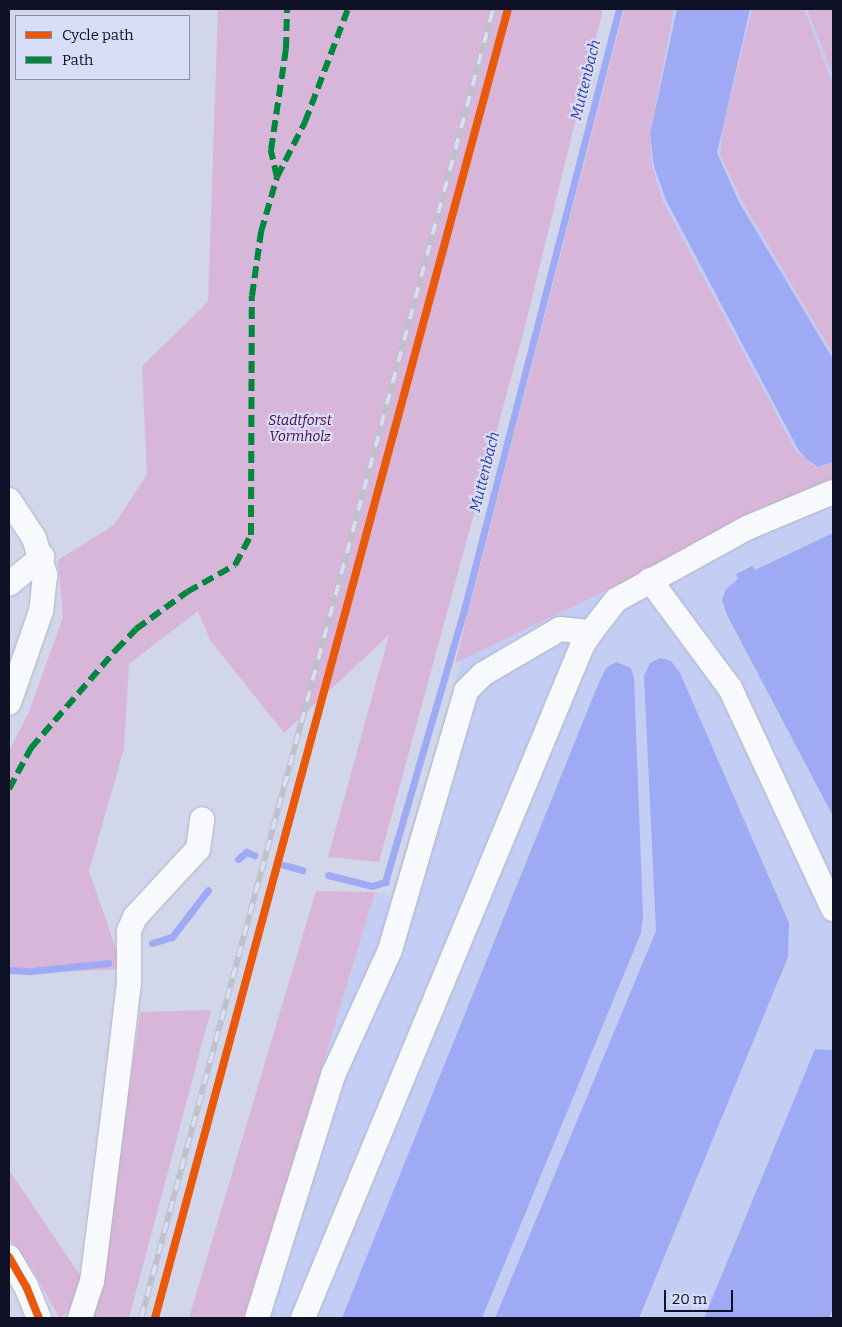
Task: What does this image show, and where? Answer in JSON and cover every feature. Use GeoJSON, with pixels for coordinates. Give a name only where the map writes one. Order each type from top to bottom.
{"type":"FeatureCollection","features":[{"type":"Feature","properties":{"kind":"street"},"geometry":{"type":"LineString","coordinates":[[303,1318],[582,646],[616,600],[749,527],[833,492]]}},
{"type":"Feature","properties":{"kind":"street"},"geometry":{"type":"LineString","coordinates":[[9,500],[24,520],[42,557],[45,592],[41,611],[9,703]]}},
{"type":"Feature","properties":{"kind":"street"},"geometry":{"type":"LineString","coordinates":[[9,584],[42,557]]}},
{"type":"Feature","properties":{"kind":"street"},"geometry":{"type":"LineString","coordinates":[[650,580],[730,688],[833,909]]}},
{"type":"Feature","properties":{"kind":"street"},"geometry":{"type":"LineString","coordinates":[[257,1318],[334,1073],[390,950],[466,691],[484,674],[560,630],[591,632]]}},
{"type":"Feature","properties":{"kind":"street"},"geometry":{"type":"LineString","coordinates":[[80,1318],[92,1282],[115,1100],[129,982],[129,930],[136,917],[198,849],[202,819]]}},
{"type":"Feature","properties":{"kind":"street"},"geometry":{"type":"LineString","coordinates":[[9,1257],[26,1286],[39,1318]]}},
{"type":"Feature","properties":{"kind":"shaded area"},"geometry":{"type":"Polygon","coordinates":[[[630,9],[833,9],[833,1318],[246,1318],[375,892],[391,896],[487,575],[630,9]]]}},
{"type":"Feature","properties":{"kind":"green space","name":"Stadtforst Vormholz"},"geometry":{"type":"Polygon","coordinates":[[[218,9],[603,9],[523,334],[379,862],[328,857],[389,635],[284,733],[210,640],[198,611],[129,664],[124,749],[89,871],[123,969],[9,974],[9,751],[29,712],[63,617],[58,560],[114,525],[147,474],[142,366],[208,302],[218,9]]]}},
{"type":"Feature","properties":{"kind":"green space"},"geometry":{"type":"Polygon","coordinates":[[[624,9],[674,9],[650,134],[652,166],[662,200],[796,451],[816,468],[833,463],[833,482],[455,663],[624,9]]]}},
{"type":"Feature","properties":{"kind":"green space"},"geometry":{"type":"Polygon","coordinates":[[[752,9],[804,9],[833,84],[833,354],[742,201],[720,155],[723,128],[752,9]]]}},
{"type":"Feature","properties":{"kind":"green space"},"geometry":{"type":"Polygon","coordinates":[[[807,9],[833,9],[833,75],[807,9]]]}},
{"type":"Feature","properties":{"kind":"green space"},"geometry":{"type":"Polygon","coordinates":[[[316,891],[375,892],[246,1318],[189,1318],[316,891]]]}},
{"type":"Feature","properties":{"kind":"green space"},"geometry":{"type":"Polygon","coordinates":[[[211,1010],[129,1318],[93,1318],[100,1295],[140,1012],[211,1010]]]}},
{"type":"Feature","properties":{"kind":"green space"},"geometry":{"type":"Polygon","coordinates":[[[9,1170],[82,1278],[70,1311],[59,1318],[33,1270],[9,1239],[9,1170]]]}},
{"type":"Feature","properties":{"kind":"water"},"geometry":{"type":"Polygon","coordinates":[[[677,9],[750,9],[717,153],[739,202],[833,359],[833,462],[818,467],[806,459],[798,449],[666,200],[654,166],[650,134],[677,9]]]}},
{"type":"Feature","properties":{"kind":"water"},"geometry":{"type":"Polygon","coordinates":[[[833,533],[833,816],[727,615],[722,600],[726,589],[738,579],[736,574],[752,566],[755,570],[833,533]]]}},
{"type":"Feature","properties":{"kind":"water"},"geometry":{"type":"Polygon","coordinates":[[[660,658],[671,661],[680,673],[789,923],[788,957],[639,1318],[495,1318],[656,931],[644,676],[650,663],[660,658]]]}},
{"type":"Feature","properties":{"kind":"water"},"geometry":{"type":"Polygon","coordinates":[[[616,662],[631,668],[634,678],[643,916],[641,933],[482,1318],[342,1318],[597,687],[606,668],[616,662]]]}},
{"type":"Feature","properties":{"kind":"water"},"geometry":{"type":"Polygon","coordinates":[[[815,1049],[833,1050],[833,1308],[829,1318],[704,1318],[815,1049]]]}},
{"type":"Feature","properties":{"kind":"waterway","name":"Muttenbach"},"geometry":{"type":"LineString","coordinates":[[328,875],[372,886],[385,882],[465,606],[619,9]]}},
{"type":"Feature","properties":{"kind":"waterway","name":"Muttenbach"},"geometry":{"type":"LineString","coordinates":[[238,859],[246,852],[254,855]]}},
{"type":"Feature","properties":{"kind":"waterway","name":"Muttenbach"},"geometry":{"type":"LineString","coordinates":[[284,865],[302,870]]}},
{"type":"Feature","properties":{"kind":"waterway","name":"Muttenbach"},"geometry":{"type":"LineString","coordinates":[[152,943],[172,937],[208,890]]}},
{"type":"Feature","properties":{"kind":"waterway","name":"Muttenbach"},"geometry":{"type":"LineString","coordinates":[[9,970],[31,971],[109,963]]}},
{"type":"Feature","properties":{"kind":"railway"},"geometry":{"type":"LineString","coordinates":[[141,1318],[493,9]]}},
{"type":"Feature","properties":{"kind":"marked path"},"geometry":{"type":"LineString","coordinates":[[277,177],[271,150],[286,49],[287,9]]}},
{"type":"Feature","properties":{"kind":"marked path"},"geometry":{"type":"LineString","coordinates":[[9,789],[31,748],[136,629],[187,592],[235,565],[251,535],[252,296],[261,232],[277,177],[305,122],[348,9]]}},
{"type":"Feature","properties":{"kind":"cycle path"},"geometry":{"type":"LineString","coordinates":[[155,1318],[508,9]]}},
{"type":"Feature","properties":{"kind":"cycle path"},"geometry":{"type":"LineString","coordinates":[[9,1257],[26,1286],[39,1318]]}}]}
